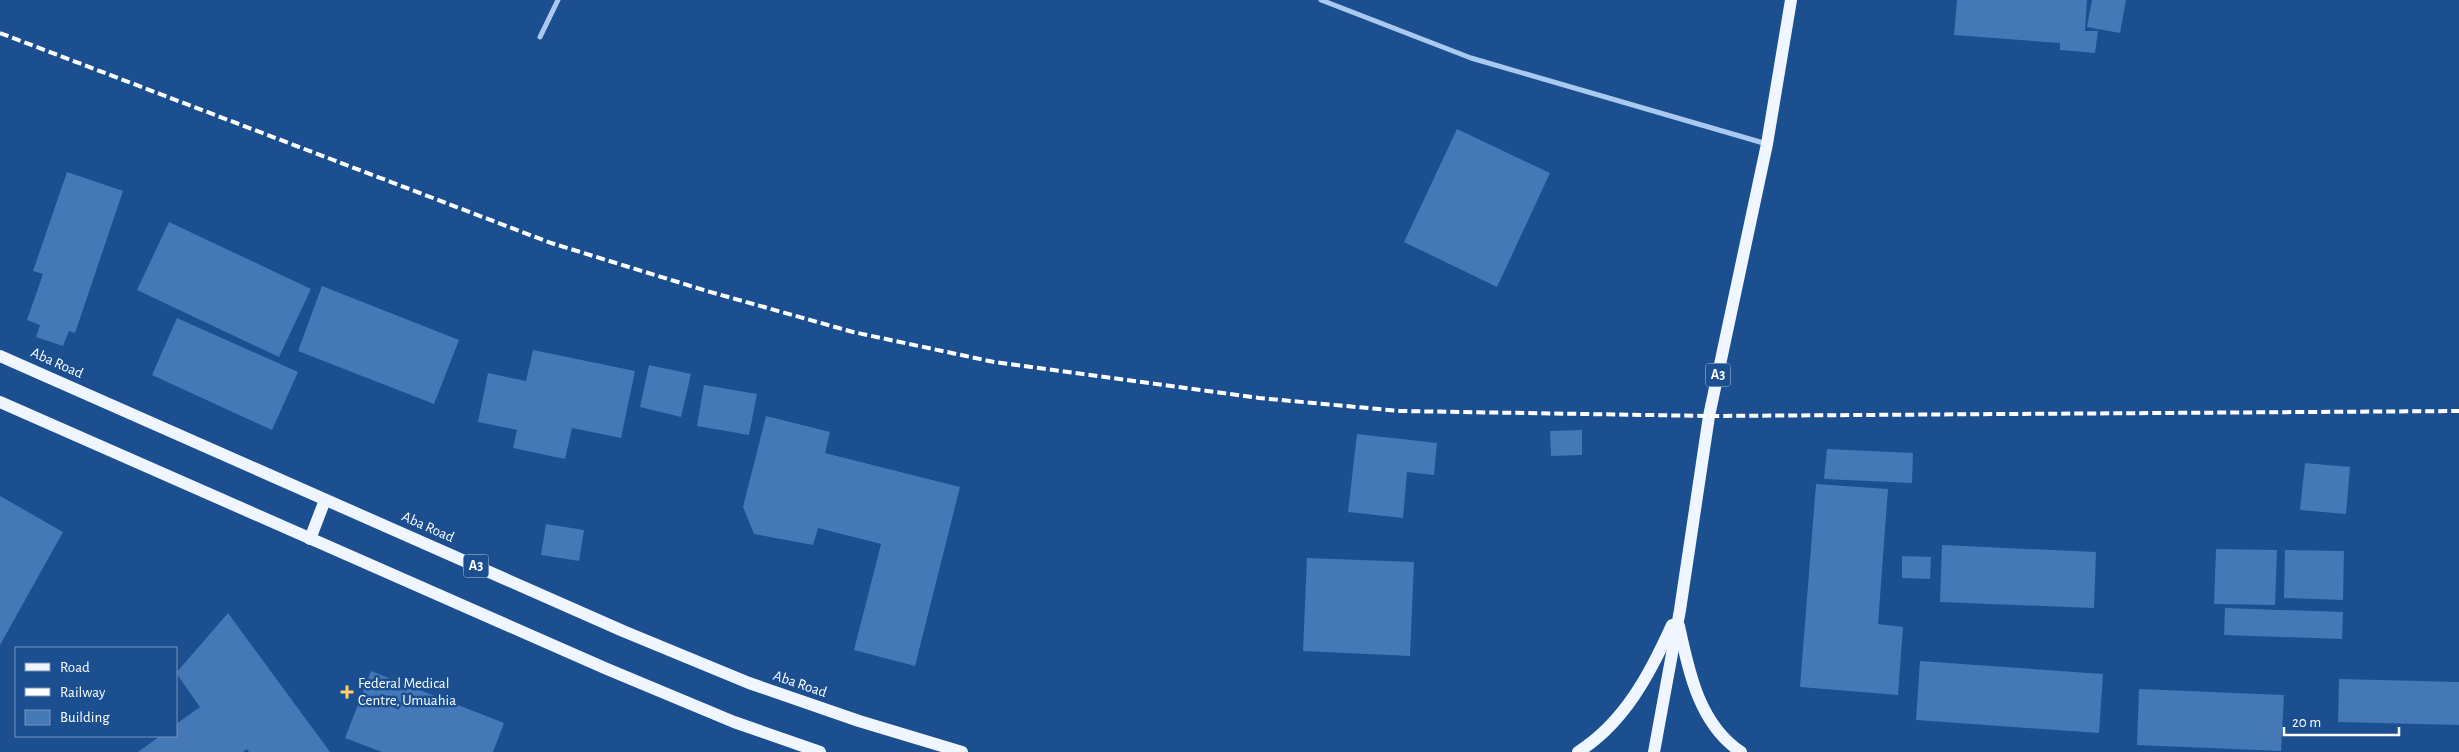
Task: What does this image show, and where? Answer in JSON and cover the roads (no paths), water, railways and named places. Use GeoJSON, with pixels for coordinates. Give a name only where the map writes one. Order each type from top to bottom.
{"type":"FeatureCollection","features":[{"type":"Feature","properties":{"kind":"main road","name":"A3"},"geometry":{"type":"LineString","coordinates":[[1654,752],[1679,614],[1709,416],[1767,144],[1791,0]]}},
{"type":"Feature","properties":{"kind":"main road","name":"Aba Road"},"geometry":{"type":"LineString","coordinates":[[0,356],[623,631],[749,683],[859,721],[962,752]]}},
{"type":"Feature","properties":{"kind":"main road"},"geometry":{"type":"LineString","coordinates":[[0,402],[607,670],[734,722],[820,752]]}},
{"type":"Feature","properties":{"kind":"main road"},"geometry":{"type":"LineString","coordinates":[[310,539],[325,500]]}},
{"type":"Feature","properties":{"kind":"main road"},"geometry":{"type":"LineString","coordinates":[[1578,752],[1596,740],[1638,690],[1653,666],[1679,614]]}},
{"type":"Feature","properties":{"kind":"main road"},"geometry":{"type":"LineString","coordinates":[[1679,614],[1690,673],[1699,698],[1712,724],[1729,744],[1741,752]]}},
{"type":"Feature","properties":{"kind":"street"},"geometry":{"type":"LineString","coordinates":[[540,37],[558,0]]}},
{"type":"Feature","properties":{"kind":"street"},"geometry":{"type":"LineString","coordinates":[[1322,0],[1471,58],[1767,144]]}},
{"type":"Feature","properties":{"kind":"railway"},"geometry":{"type":"LineString","coordinates":[[0,33],[551,243],[707,291],[853,332],[994,362],[1259,398],[1400,411],[1709,416],[2459,411]]}},
{"type":"Feature","properties":{"kind":"place","name":"Federal Medical Centre, Umuahia"},"geometry":{"type":"Point","coordinates":[347,692]}}]}
